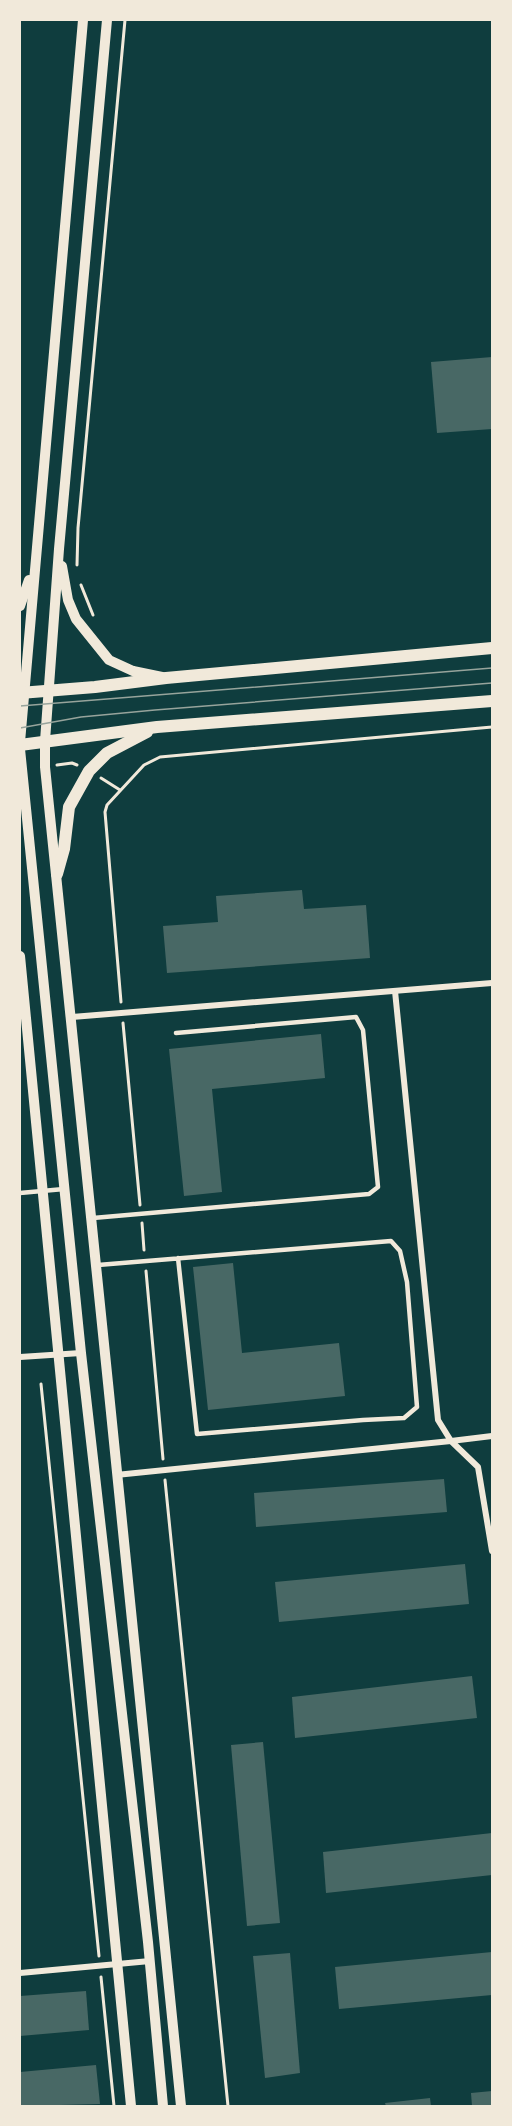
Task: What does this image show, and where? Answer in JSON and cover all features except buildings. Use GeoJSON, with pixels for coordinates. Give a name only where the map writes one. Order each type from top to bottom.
{"type":"FeatureCollection","features":[{"type":"Feature","properties":{"kind":"main road"},"geometry":{"type":"LineString","coordinates":[[22,692],[95,687],[166,678],[492,648]]}},
{"type":"Feature","properties":{"kind":"main road"},"geometry":{"type":"LineString","coordinates":[[20,743],[157,727],[492,701]]}},
{"type":"Feature","properties":{"kind":"main road"},"geometry":{"type":"LineString","coordinates":[[57,874],[64,849],[69,807],[89,771],[107,753],[157,727]]}},
{"type":"Feature","properties":{"kind":"street"},"geometry":{"type":"LineString","coordinates":[[20,743],[22,692],[82,20]]}},
{"type":"Feature","properties":{"kind":"street"},"geometry":{"type":"LineString","coordinates":[[107,20],[59,549],[45,767],[181,2106]]}},
{"type":"Feature","properties":{"kind":"street"},"geometry":{"type":"LineString","coordinates":[[20,606],[29,581],[36,547]]}},
{"type":"Feature","properties":{"kind":"street"},"geometry":{"type":"LineString","coordinates":[[59,549],[68,600],[76,619],[109,660],[133,671],[166,678]]}},
{"type":"Feature","properties":{"kind":"street"},"geometry":{"type":"LineString","coordinates":[[20,749],[81,1353],[150,1961],[163,2106]]}},
{"type":"Feature","properties":{"kind":"street"},"geometry":{"type":"LineString","coordinates":[[20,841],[36,898]]}},
{"type":"Feature","properties":{"kind":"street"},"geometry":{"type":"LineString","coordinates":[[20,956],[22,1021],[59,1354],[131,2106]]}},
{"type":"Feature","properties":{"kind":"street"},"geometry":{"type":"LineString","coordinates":[[72,1017],[492,983]]}},
{"type":"Feature","properties":{"kind":"street"},"geometry":{"type":"LineString","coordinates":[[395,991],[438,1420],[452,1441],[478,1467],[492,1551]]}},
{"type":"Feature","properties":{"kind":"street"},"geometry":{"type":"LineString","coordinates":[[20,1357],[81,1353]]}},
{"type":"Feature","properties":{"kind":"street"},"geometry":{"type":"LineString","coordinates":[[116,1475],[492,1436]]}},
{"type":"Feature","properties":{"kind":"street"},"geometry":{"type":"LineString","coordinates":[[20,1973],[150,1961]]}},
{"type":"Feature","properties":{"kind":"lane"},"geometry":{"type":"LineString","coordinates":[[90,1218],[369,1194],[378,1187],[363,1030],[356,1017],[177,1033]]}},
{"type":"Feature","properties":{"kind":"lane"},"geometry":{"type":"LineString","coordinates":[[20,1193],[64,1189]]}},
{"type":"Feature","properties":{"kind":"lane"},"geometry":{"type":"LineString","coordinates":[[95,1265],[178,1258],[391,1241],[400,1251],[407,1282],[417,1407],[404,1418],[197,1434],[178,1258]]}},
{"type":"Feature","properties":{"kind":"path"},"geometry":{"type":"LineString","coordinates":[[77,567],[78,528],[126,20]]}},
{"type":"Feature","properties":{"kind":"path"},"geometry":{"type":"LineString","coordinates":[[77,576],[93,615]]}},
{"type":"Feature","properties":{"kind":"path"},"geometry":{"type":"LineString","coordinates":[[228,2106],[164,1471],[105,812],[107,805],[144,765],[160,757],[492,727]]}},
{"type":"Feature","properties":{"kind":"path"},"geometry":{"type":"LineString","coordinates":[[41,1384],[114,2106]]}},
{"type":"Feature","properties":{"kind":"tram line"},"geometry":{"type":"LineString","coordinates":[[20,706],[492,668]]}},
{"type":"Feature","properties":{"kind":"tram line"},"geometry":{"type":"LineString","coordinates":[[20,728],[81,717],[492,683]]}}]}
